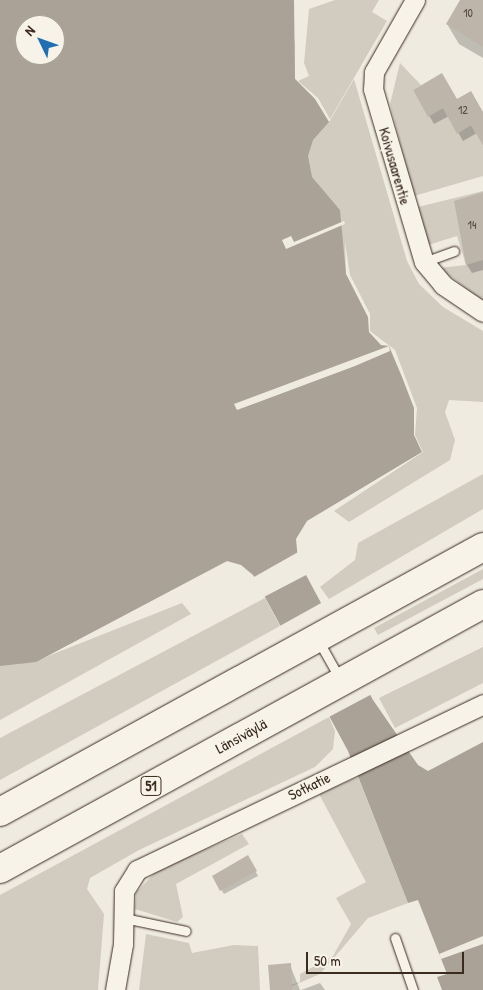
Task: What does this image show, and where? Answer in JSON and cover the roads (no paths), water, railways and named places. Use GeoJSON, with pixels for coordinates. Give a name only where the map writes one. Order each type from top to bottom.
{"type":"FeatureCollection","features":[{"type":"Feature","properties":{"kind":"highway"},"geometry":{"type":"LineString","coordinates":[[0,812],[483,547]]}},
{"type":"Feature","properties":{"kind":"highway","name":"Länsiväylä"},"geometry":{"type":"LineString","coordinates":[[0,869],[483,604]]}},
{"type":"Feature","properties":{"kind":"highway"},"geometry":{"type":"LineString","coordinates":[[454,620],[483,612]]}},
{"type":"Feature","properties":{"kind":"street","name":"Koivusaarentie"},"geometry":{"type":"LineString","coordinates":[[415,0],[374,72],[374,90],[424,262],[443,285],[483,312]]}},
{"type":"Feature","properties":{"kind":"street","name":"Sotkatie"},"geometry":{"type":"LineString","coordinates":[[123,918],[124,891],[137,870],[350,766],[483,704]]}},
{"type":"Feature","properties":{"kind":"street"},"geometry":{"type":"LineString","coordinates":[[115,990],[123,918]]}},
{"type":"Feature","properties":{"kind":"lane"},"geometry":{"type":"LineString","coordinates":[[424,262],[454,251]]}},
{"type":"Feature","properties":{"kind":"lane"},"geometry":{"type":"LineString","coordinates":[[317,638],[341,681]]}},
{"type":"Feature","properties":{"kind":"lane"},"geometry":{"type":"LineString","coordinates":[[123,918],[186,931]]}},
{"type":"Feature","properties":{"kind":"lane"},"geometry":{"type":"LineString","coordinates":[[395,938],[413,990]]}}]}
